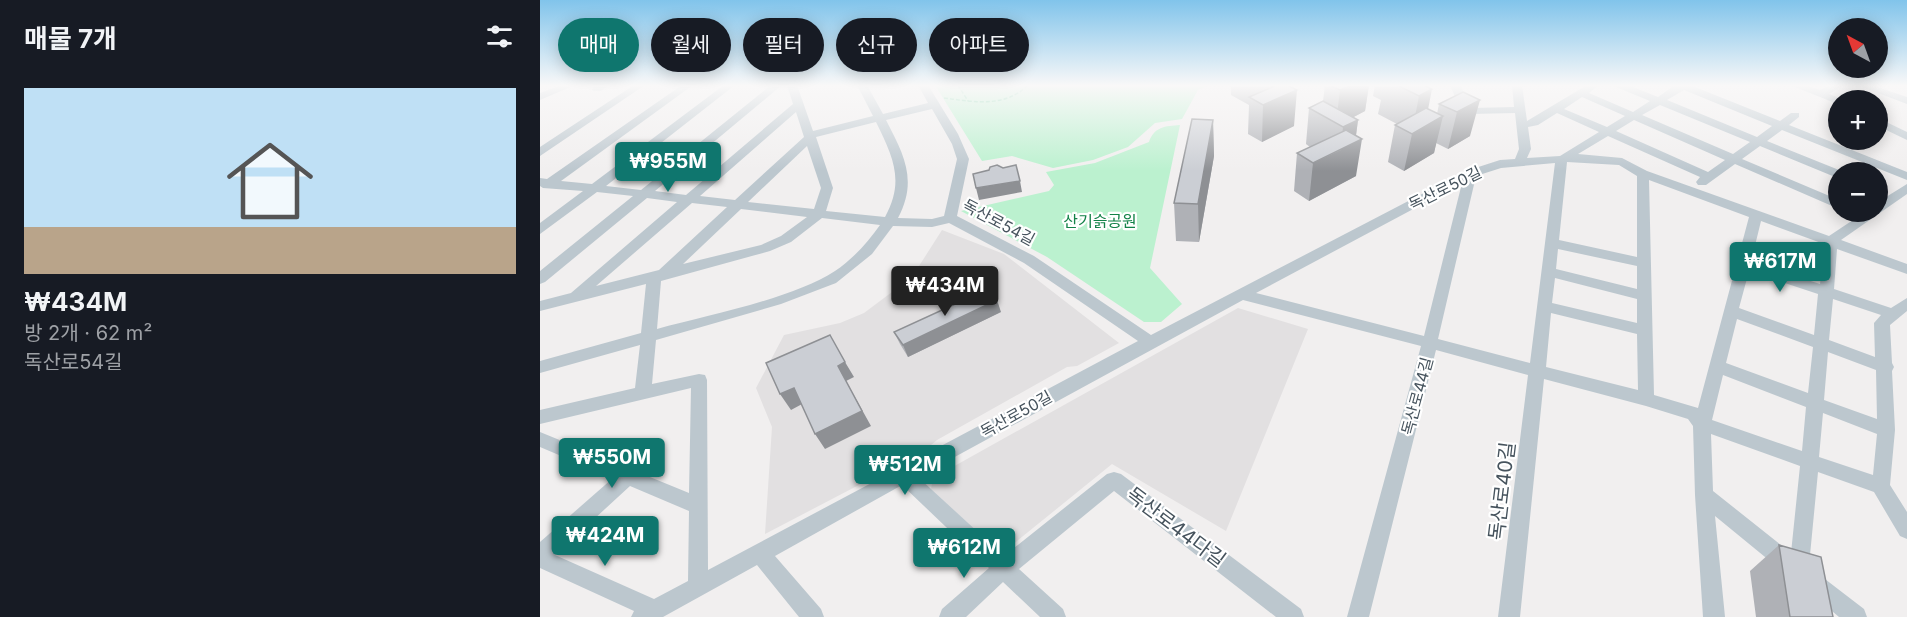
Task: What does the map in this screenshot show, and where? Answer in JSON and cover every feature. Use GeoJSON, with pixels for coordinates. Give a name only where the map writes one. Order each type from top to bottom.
{"type":"FeatureCollection","features":[{"type":"Feature","properties":{"kind":"street"},"geometry":{"type":"LineString","coordinates":[[540,152],[597,114]]}},
{"type":"Feature","properties":{"kind":"street"},"geometry":{"type":"LineString","coordinates":[[543,185],[646,114]]}},
{"type":"Feature","properties":{"kind":"street"},"geometry":{"type":"LineString","coordinates":[[540,230],[692,114]]}},
{"type":"Feature","properties":{"kind":"street"},"geometry":{"type":"LineString","coordinates":[[540,279],[742,114]]}},
{"type":"Feature","properties":{"kind":"street"},"geometry":{"type":"LineString","coordinates":[[575,297],[787,114]]}},
{"type":"Feature","properties":{"kind":"street"},"geometry":{"type":"LineString","coordinates":[[540,306],[765,249],[786,239],[818,215],[823,207],[827,188],[802,114]]}},
{"type":"Feature","properties":{"kind":"street"},"geometry":{"type":"LineString","coordinates":[[540,367],[767,303],[833,279],[849,268],[868,251],[889,222],[904,181],[877,114]]}},
{"type":"Feature","properties":{"kind":"street"},"geometry":{"type":"LineString","coordinates":[[643,392],[648,337],[658,277],[809,136],[888,114]]}},
{"type":"Feature","properties":{"kind":"street","name":"독산로54길"},"geometry":{"type":"LineString","coordinates":[[939,114],[963,159],[949,206],[950,218],[991,237],[1049,270],[1150,342]]}},
{"type":"Feature","properties":{"kind":"street"},"geometry":{"type":"LineString","coordinates":[[1519,163],[1525,149],[1521,114]]}},
{"type":"Feature","properties":{"kind":"street"},"geometry":{"type":"LineString","coordinates":[[1522,125],[1534,123],[1548,114]]}},
{"type":"Feature","properties":{"kind":"street"},"geometry":{"type":"LineString","coordinates":[[1567,114],[1710,177]]}},
{"type":"Feature","properties":{"kind":"street"},"geometry":{"type":"LineString","coordinates":[[1628,114],[1828,200]]}},
{"type":"Feature","properties":{"kind":"street","name":"독산로50길"},"geometry":{"type":"LineString","coordinates":[[648,614],[1150,342],[1470,174],[1500,164],[1561,160],[1636,114]]}},
{"type":"Feature","properties":{"kind":"street"},"geometry":{"type":"LineString","coordinates":[[1692,114],[1828,170]]}},
{"type":"Feature","properties":{"kind":"street"},"geometry":{"type":"LineString","coordinates":[[1753,114],[1907,176]]}},
{"type":"Feature","properties":{"kind":"street"},"geometry":{"type":"LineString","coordinates":[[1690,191],[1795,115]]}},
{"type":"Feature","properties":{"kind":"street"},"geometry":{"type":"LineString","coordinates":[[1888,126],[1907,136]]}},
{"type":"Feature","properties":{"kind":"street"},"geometry":{"type":"LineString","coordinates":[[1561,160],[1608,158],[1622,162],[1643,174],[1907,269]]}},
{"type":"Feature","properties":{"kind":"street","name":"독산로40길"},"geometry":{"type":"LineString","coordinates":[[1509,617],[1561,160]]}},
{"type":"Feature","properties":{"kind":"street","name":"독산로44길"},"geometry":{"type":"LineString","coordinates":[[1358,617],[1431,342],[1470,174]]}},
{"type":"Feature","properties":{"kind":"street"},"geometry":{"type":"LineString","coordinates":[[1643,174],[1646,399]]}},
{"type":"Feature","properties":{"kind":"street"},"geometry":{"type":"LineString","coordinates":[[543,185],[595,188],[889,222],[932,223],[950,218]]}},
{"type":"Feature","properties":{"kind":"street"},"geometry":{"type":"LineString","coordinates":[[1888,201],[1907,188]]}},
{"type":"Feature","properties":{"kind":"street"},"geometry":{"type":"LineString","coordinates":[[1888,194],[1894,197]]}},
{"type":"Feature","properties":{"kind":"street"},"geometry":{"type":"LineString","coordinates":[[1714,617],[1704,495],[1702,424],[1756,214]]}},
{"type":"Feature","properties":{"kind":"street"},"geometry":{"type":"LineString","coordinates":[[1799,572],[1831,241],[1854,222]]}},
{"type":"Feature","properties":{"kind":"street"},"geometry":{"type":"LineString","coordinates":[[1552,243],[1644,263]]}},
{"type":"Feature","properties":{"kind":"street"},"geometry":{"type":"LineString","coordinates":[[1743,264],[1891,313]]}},
{"type":"Feature","properties":{"kind":"street"},"geometry":{"type":"LineString","coordinates":[[1548,272],[1645,296]]}},
{"type":"Feature","properties":{"kind":"street"},"geometry":{"type":"LineString","coordinates":[[1241,294],[1646,399],[1694,414],[1702,424],[1881,486]]}},
{"type":"Feature","properties":{"kind":"street"},"geometry":{"type":"LineString","coordinates":[[1907,303],[1891,313],[1882,323],[1886,367],[1886,430],[1881,486],[1907,530]]}},
{"type":"Feature","properties":{"kind":"street"},"geometry":{"type":"LineString","coordinates":[[1544,306],[1646,331]]}},
{"type":"Feature","properties":{"kind":"street"},"geometry":{"type":"LineString","coordinates":[[1731,311],[1886,367]]}},
{"type":"Feature","properties":{"kind":"street"},"geometry":{"type":"LineString","coordinates":[[1717,366],[1886,430]]}},
{"type":"Feature","properties":{"kind":"street"},"geometry":{"type":"LineString","coordinates":[[540,417],[699,380],[698,587]]}},
{"type":"Feature","properties":{"kind":"street"},"geometry":{"type":"LineString","coordinates":[[540,439],[698,506]]}},
{"type":"Feature","properties":{"kind":"street"},"geometry":{"type":"LineString","coordinates":[[904,475],[1054,617]]}},
{"type":"Feature","properties":{"kind":"street"},"geometry":{"type":"LineString","coordinates":[[628,476],[540,557],[648,614]]}},
{"type":"Feature","properties":{"kind":"street","name":"독산로44다길"},"geometry":{"type":"LineString","coordinates":[[1003,569],[1114,480],[1293,617]]}},
{"type":"Feature","properties":{"kind":"street"},"geometry":{"type":"LineString","coordinates":[[1704,495],[1856,617]]}},
{"type":"Feature","properties":{"kind":"street"},"geometry":{"type":"LineString","coordinates":[[760,553],[813,617]]}},
{"type":"Feature","properties":{"kind":"street"},"geometry":{"type":"LineString","coordinates":[[950,617],[1003,569]]}},
{"type":"Feature","properties":{"kind":"street"},"geometry":{"type":"LineString","coordinates":[[1822,590],[1827,617]]}},
{"type":"Feature","properties":{"kind":"shaded area"},"geometry":{"type":"Polygon","coordinates":[[[942,230],[1004,254],[1119,343],[1077,366],[1067,367],[937,440],[924,451],[765,534],[772,427],[756,388],[784,335],[840,323],[864,313],[912,277],[942,230]]]}},
{"type":"Feature","properties":{"kind":"shaded area"},"geometry":{"type":"Polygon","coordinates":[[[1238,308],[1308,329],[1226,531],[1112,464],[1001,554],[931,489],[933,478],[1238,308]]]}},
{"type":"Feature","properties":{"kind":"green space"},"geometry":{"type":"Polygon","coordinates":[[[953,114],[1185,114],[1182,119],[1155,123],[1128,147],[1093,160],[1053,168],[1012,156],[982,161],[953,114]]]}},
{"type":"Feature","properties":{"kind":"green space","name":"산기슭공원"},"geometry":{"type":"Polygon","coordinates":[[[1180,125],[1150,268],[1182,304],[1161,322],[1144,322],[1047,257],[961,211],[1049,191],[1054,185],[1046,172],[1095,163],[1149,142],[1154,133],[1161,128],[1180,125]]]}},
{"type":"Feature","properties":{"kind":"building"},"geometry":{"type":"Polygon","coordinates":[[[1319,114],[1347,114],[1358,120],[1343,127],[1319,114]]]}},
{"type":"Feature","properties":{"kind":"building"},"geometry":{"type":"Polygon","coordinates":[[[1415,114],[1438,114],[1443,116],[1412,134],[1395,125],[1415,114]]]}},
{"type":"Feature","properties":{"kind":"building"},"geometry":{"type":"Polygon","coordinates":[[[1192,119],[1213,120],[1198,204],[1174,203],[1192,119]]]}},
{"type":"Feature","properties":{"kind":"building"},"geometry":{"type":"Polygon","coordinates":[[[1346,130],[1362,139],[1313,163],[1297,153],[1346,130]]]}},
{"type":"Feature","properties":{"kind":"building"},"geometry":{"type":"Polygon","coordinates":[[[997,165],[1003,168],[1016,165],[1020,181],[976,188],[973,174],[989,170],[990,167],[997,165]]]}},
{"type":"Feature","properties":{"kind":"building"},"geometry":{"type":"Polygon","coordinates":[[[988,289],[997,300],[903,345],[894,332],[988,289]]]}},
{"type":"Feature","properties":{"kind":"building"},"geometry":{"type":"Polygon","coordinates":[[[830,335],[845,362],[838,366],[862,411],[815,434],[794,388],[780,394],[766,363],[830,335]]]}},
{"type":"Feature","properties":{"kind":"building"},"geometry":{"type":"Polygon","coordinates":[[[1779,545],[1821,557],[1833,617],[1790,617],[1779,545]]]}}]}
